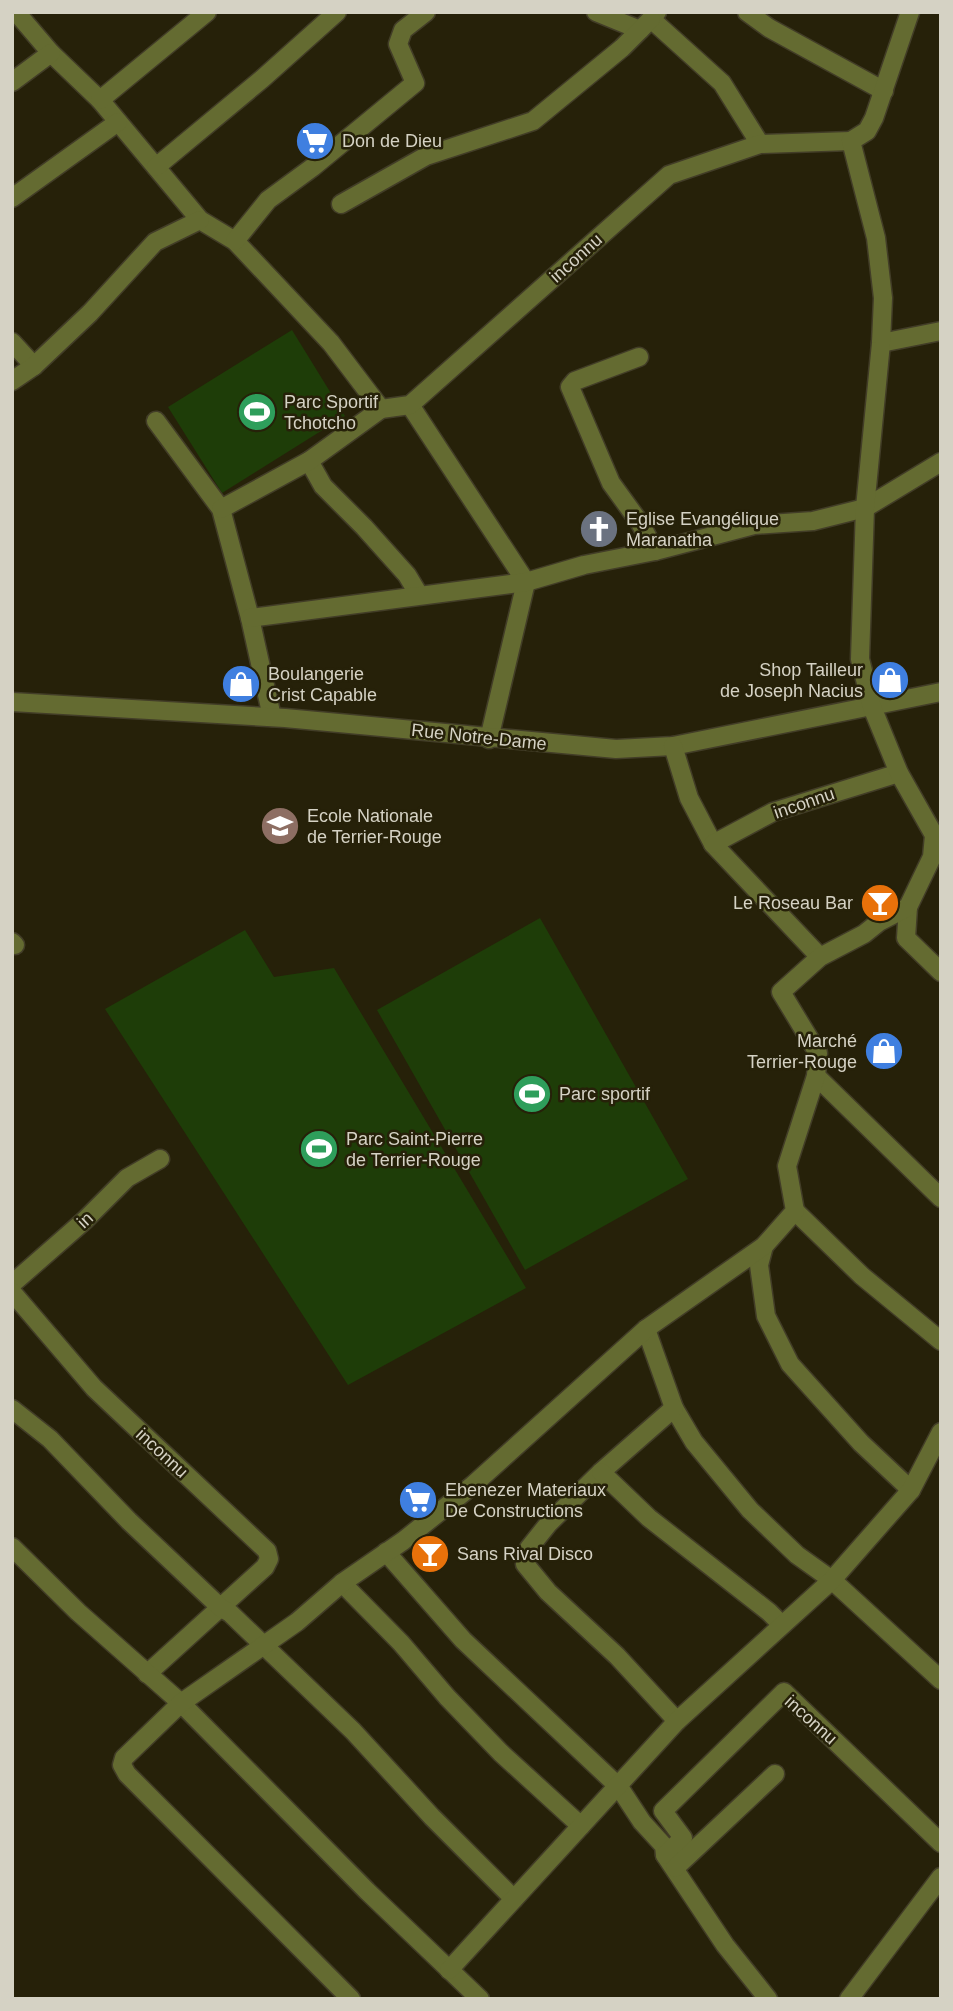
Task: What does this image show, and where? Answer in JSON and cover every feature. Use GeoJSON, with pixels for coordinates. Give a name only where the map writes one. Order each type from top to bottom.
{"type":"FeatureCollection","features":[{"type":"Feature","properties":{"kind":"street"},"geometry":{"type":"LineString","coordinates":[[16,12],[51,53],[100,100],[200,220],[235,241],[331,343],[381,408]]}},
{"type":"Feature","properties":{"kind":"street"},"geometry":{"type":"LineString","coordinates":[[100,100],[207,12]]}},
{"type":"Feature","properties":{"kind":"street"},"geometry":{"type":"LineString","coordinates":[[156,167],[262,79],[337,12]]}},
{"type":"Feature","properties":{"kind":"street"},"geometry":{"type":"LineString","coordinates":[[235,241],[268,200],[313,167],[415,83],[398,44],[403,30],[426,12]]}},
{"type":"Feature","properties":{"kind":"street"},"geometry":{"type":"LineString","coordinates":[[596,12],[649,20],[722,83],[760,144]]}},
{"type":"Feature","properties":{"kind":"street"},"geometry":{"type":"LineString","coordinates":[[747,12],[769,28],[884,91]]}},
{"type":"Feature","properties":{"kind":"street"},"geometry":{"type":"LineString","coordinates":[[910,12],[884,91],[867,131],[851,141],[876,238],[883,298],[865,508],[860,659],[873,707],[899,773],[937,834],[932,857],[908,907],[906,938],[941,972]]}},
{"type":"Feature","properties":{"kind":"street"},"geometry":{"type":"LineString","coordinates":[[341,204],[426,156],[533,121],[622,48],[649,20]]}},
{"type":"Feature","properties":{"kind":"street"},"geometry":{"type":"LineString","coordinates":[[12,82],[51,53]]}},
{"type":"Feature","properties":{"kind":"street"},"geometry":{"type":"LineString","coordinates":[[12,198],[118,122]]}},
{"type":"Feature","properties":{"kind":"street","name":"inconnu"},"geometry":{"type":"LineString","coordinates":[[410,405],[669,176],[760,144],[851,141]]}},
{"type":"Feature","properties":{"kind":"street"},"geometry":{"type":"LineString","coordinates":[[12,381],[34,366],[90,313],[155,242],[200,220]]}},
{"type":"Feature","properties":{"kind":"street"},"geometry":{"type":"LineString","coordinates":[[881,343],[941,331]]}},
{"type":"Feature","properties":{"kind":"street"},"geometry":{"type":"LineString","coordinates":[[12,342],[34,366]]}},
{"type":"Feature","properties":{"kind":"street"},"geometry":{"type":"LineString","coordinates":[[639,357],[575,381],[570,387],[611,482],[640,523],[655,551]]}},
{"type":"Feature","properties":{"kind":"street"},"geometry":{"type":"LineString","coordinates":[[221,509],[309,461],[381,408],[410,405],[526,582],[489,739]]}},
{"type":"Feature","properties":{"kind":"street"},"geometry":{"type":"LineString","coordinates":[[156,421],[221,509],[250,618],[272,717]]}},
{"type":"Feature","properties":{"kind":"street"},"geometry":{"type":"LineString","coordinates":[[309,461],[323,486],[407,575],[419,596]]}},
{"type":"Feature","properties":{"kind":"street"},"geometry":{"type":"LineString","coordinates":[[250,618],[526,582],[584,565],[655,551],[754,525],[813,521],[865,508],[941,462]]}},
{"type":"Feature","properties":{"kind":"street","name":"Rue Notre-Dame"},"geometry":{"type":"LineString","coordinates":[[12,702],[272,717],[617,749],[673,746],[941,692]]}},
{"type":"Feature","properties":{"kind":"street"},"geometry":{"type":"LineString","coordinates":[[673,746],[689,798],[713,844],[820,957]]}},
{"type":"Feature","properties":{"kind":"street","name":"inconnu"},"geometry":{"type":"LineString","coordinates":[[713,844],[773,812],[899,773]]}},
{"type":"Feature","properties":{"kind":"street"},"geometry":{"type":"LineString","coordinates":[[908,907],[820,957],[781,992],[818,1053],[816,1076],[787,1166],[795,1211],[862,1276],[941,1341]]}},
{"type":"Feature","properties":{"kind":"street"},"geometry":{"type":"LineString","coordinates":[[816,1076],[941,1198]]}},
{"type":"Feature","properties":{"kind":"street","name":"in"},"geometry":{"type":"LineString","coordinates":[[12,1284],[85,1220],[127,1178],[160,1159]]}},
{"type":"Feature","properties":{"kind":"street"},"geometry":{"type":"LineString","coordinates":[[351,1999],[127,1774],[122,1765],[124,1758],[181,1703],[297,1622],[342,1583],[473,1485],[646,1329],[764,1246],[795,1211]]}},
{"type":"Feature","properties":{"kind":"street"},"geometry":{"type":"LineString","coordinates":[[764,1246],[759,1265],[766,1316],[790,1364],[860,1443],[911,1490]]}},
{"type":"Feature","properties":{"kind":"street","name":"inconnu"},"geometry":{"type":"LineString","coordinates":[[12,1292],[94,1388],[267,1551],[269,1559],[265,1567],[147,1674]]}},
{"type":"Feature","properties":{"kind":"street"},"geometry":{"type":"LineString","coordinates":[[646,1329],[674,1408],[694,1443],[750,1510],[797,1555],[832,1580],[941,1680]]}},
{"type":"Feature","properties":{"kind":"street"},"geometry":{"type":"LineString","coordinates":[[674,1408],[601,1472],[549,1523],[529,1548],[525,1564],[548,1592],[617,1657],[677,1721]]}},
{"type":"Feature","properties":{"kind":"street"},"geometry":{"type":"LineString","coordinates":[[12,1409],[50,1439],[129,1521],[221,1608],[264,1644],[353,1731],[432,1818],[514,1899]]}},
{"type":"Feature","properties":{"kind":"street"},"geometry":{"type":"LineString","coordinates":[[449,1970],[677,1721],[832,1580],[911,1490],[941,1432]]}},
{"type":"Feature","properties":{"kind":"street"},"geometry":{"type":"LineString","coordinates":[[601,1472],[649,1518],[782,1625]]}},
{"type":"Feature","properties":{"kind":"street"},"geometry":{"type":"LineString","coordinates":[[12,1547],[78,1612],[181,1703],[367,1891],[480,1999]]}},
{"type":"Feature","properties":{"kind":"street"},"geometry":{"type":"LineString","coordinates":[[386,1552],[463,1640],[619,1787],[642,1822],[664,1846],[670,1861],[725,1945],[768,1999]]}},
{"type":"Feature","properties":{"kind":"street"},"geometry":{"type":"LineString","coordinates":[[342,1583],[401,1643],[447,1697],[501,1753],[581,1826]]}},
{"type":"Feature","properties":{"kind":"street","name":"inconnu"},"geometry":{"type":"LineString","coordinates":[[670,1861],[682,1838],[663,1811],[784,1692],[941,1843]]}},
{"type":"Feature","properties":{"kind":"street"},"geometry":{"type":"LineString","coordinates":[[670,1861],[775,1774]]}},
{"type":"Feature","properties":{"kind":"street"},"geometry":{"type":"LineString","coordinates":[[849,1999],[941,1877]]}},
{"type":"Feature","properties":{"kind":"green space","name":"Parc Sportif Tchotcho"},"geometry":{"type":"Polygon","coordinates":[[[292,330],[345,416],[222,493],[168,407],[292,330]]]}},
{"type":"Feature","properties":{"kind":"green space","name":"Parc sportif"},"geometry":{"type":"Polygon","coordinates":[[[540,918],[688,1179],[525,1270],[377,1010],[540,918]]]}},
{"type":"Feature","properties":{"kind":"green space","name":"Parc Saint-Pierre de Terrier-Rouge"},"geometry":{"type":"Polygon","coordinates":[[[245,930],[274,977],[334,968],[526,1288],[348,1385],[105,1009],[245,930]]]}},
{"type":"Feature","properties":{"kind":"place","name":"Don de Dieu"},"geometry":{"type":"Point","coordinates":[315,141]}},
{"type":"Feature","properties":{"kind":"place","name":"Parc Sportif Tchotcho"},"geometry":{"type":"Point","coordinates":[257,412]}},
{"type":"Feature","properties":{"kind":"place","name":"Eglise Evangélique Maranatha"},"geometry":{"type":"Point","coordinates":[599,529]}},
{"type":"Feature","properties":{"kind":"place","name":"Shop Tailleur de Joseph Nacius"},"geometry":{"type":"Point","coordinates":[890,680]}},
{"type":"Feature","properties":{"kind":"place","name":"Boulangerie Crist Capable"},"geometry":{"type":"Point","coordinates":[241,684]}},
{"type":"Feature","properties":{"kind":"place","name":"Ecole Nationale de Terrier-Rouge"},"geometry":{"type":"Point","coordinates":[280,826]}},
{"type":"Feature","properties":{"kind":"place","name":"Le Roseau Bar"},"geometry":{"type":"Point","coordinates":[880,903]}},
{"type":"Feature","properties":{"kind":"place","name":"Marché Terrier-Rouge"},"geometry":{"type":"Point","coordinates":[884,1051]}},
{"type":"Feature","properties":{"kind":"place","name":"Parc sportif"},"geometry":{"type":"Point","coordinates":[532,1094]}},
{"type":"Feature","properties":{"kind":"place","name":"Parc Saint-Pierre de Terrier-Rouge"},"geometry":{"type":"Point","coordinates":[319,1149]}},
{"type":"Feature","properties":{"kind":"place","name":"Ebenezer Materiaux De Constructions"},"geometry":{"type":"Point","coordinates":[418,1500]}},
{"type":"Feature","properties":{"kind":"place","name":"Sans Rival Disco"},"geometry":{"type":"Point","coordinates":[430,1554]}}]}
